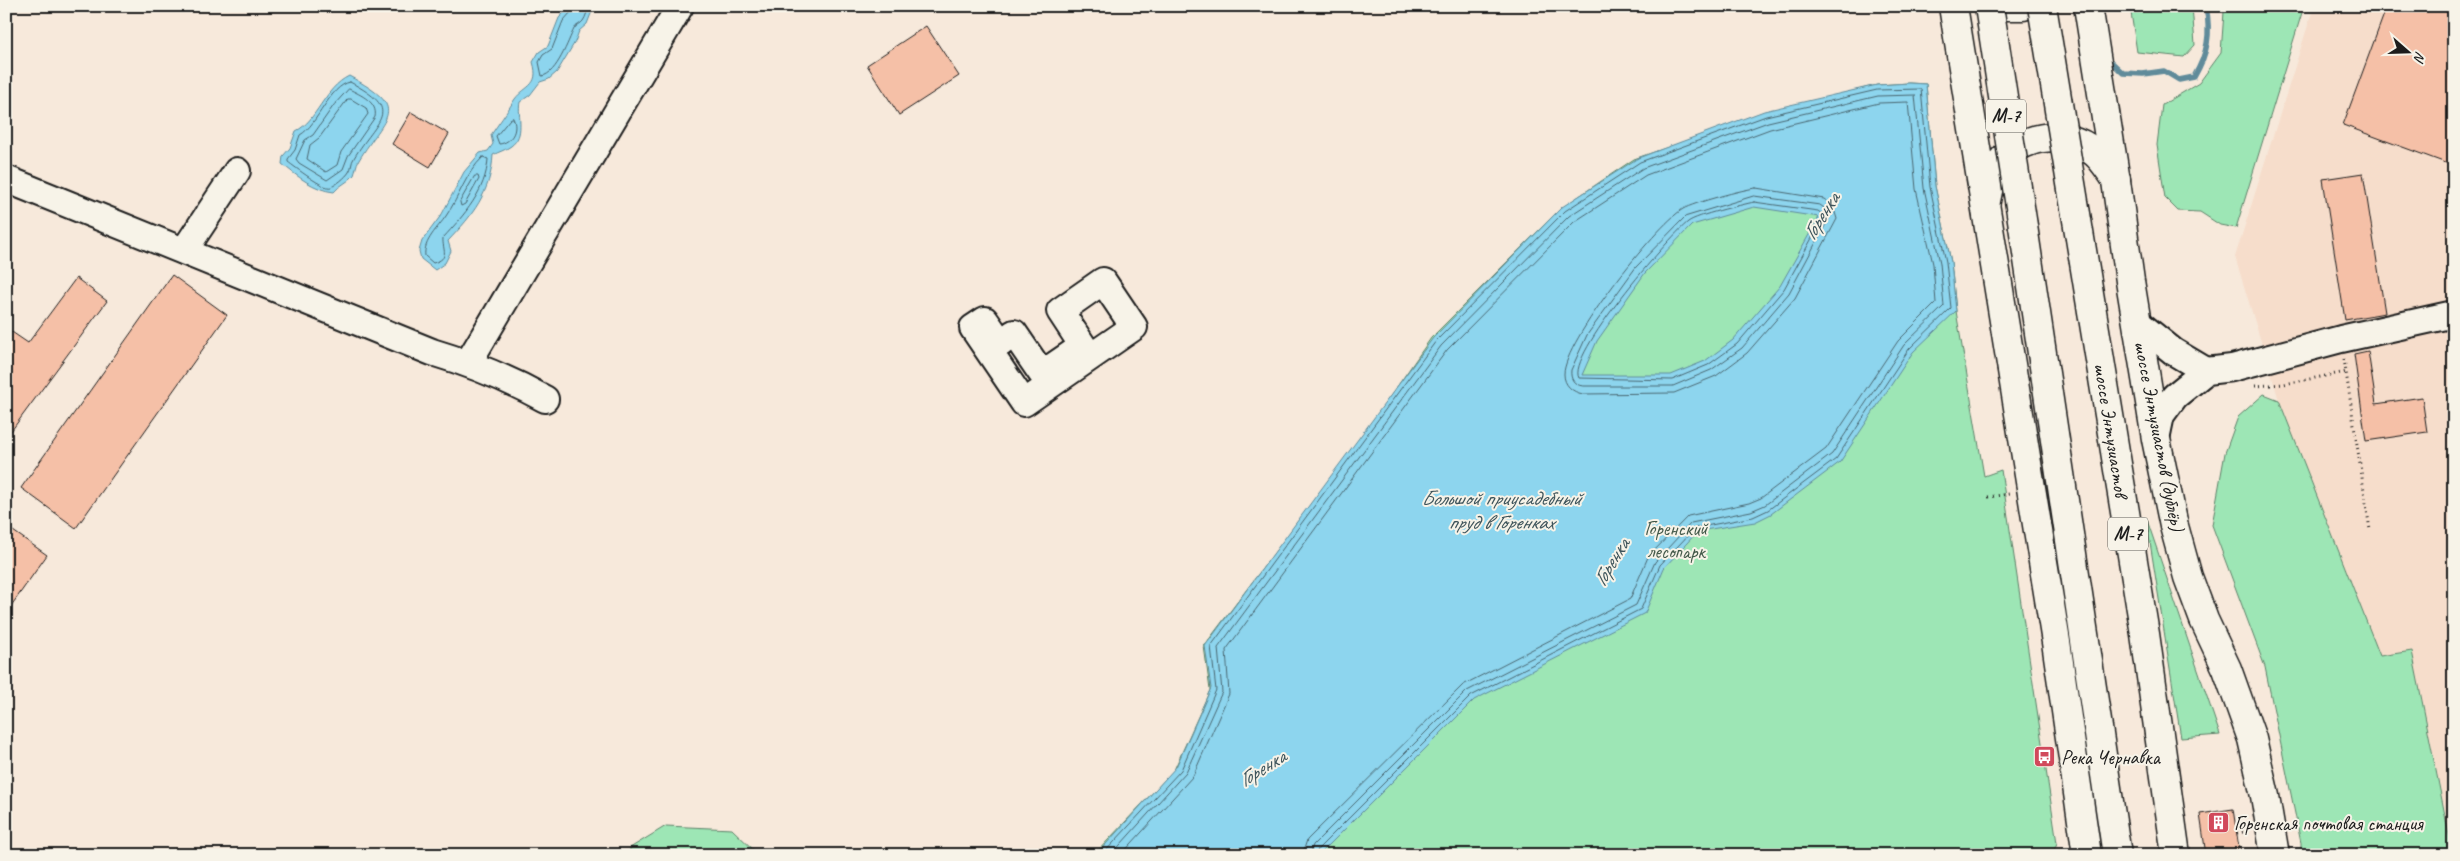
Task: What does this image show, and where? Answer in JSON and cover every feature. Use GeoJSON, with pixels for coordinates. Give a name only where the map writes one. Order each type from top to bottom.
{"type":"FeatureCollection","features":[{"type":"Feature","properties":{"kind":"main road"},"geometry":{"type":"LineString","coordinates":[[1952,6],[2054,633],[2087,855]]}},
{"type":"Feature","properties":{"kind":"main road","name":"М-7"},"geometry":{"type":"LineString","coordinates":[[1988,6],[2117,855]]}},
{"type":"Feature","properties":{"kind":"main road"},"geometry":{"type":"LineString","coordinates":[[1994,6],[2023,6]]}},
{"type":"Feature","properties":{"kind":"main road","name":"шоссе Энтузиастов"},"geometry":{"type":"LineString","coordinates":[[2042,6],[2145,634],[2176,855]]}},
{"type":"Feature","properties":{"kind":"main road","name":"шоссе Энтузиастов (дублёр)"},"geometry":{"type":"LineString","coordinates":[[2088,6],[2156,439],[2174,526],[2188,577],[2204,620],[2227,669],[2252,739],[2265,796],[2275,855]]}},
{"type":"Feature","properties":{"kind":"main road"},"geometry":{"type":"LineString","coordinates":[[1985,203],[1991,179],[2002,159],[2020,145],[2042,138],[2064,138],[2085,146],[2103,160],[2116,181]]}},
{"type":"Feature","properties":{"kind":"lane"},"geometry":{"type":"LineString","coordinates":[[468,363],[680,6]]}},
{"type":"Feature","properties":{"kind":"lane"},"geometry":{"type":"LineString","coordinates":[[184,251],[237,171]]}},
{"type":"Feature","properties":{"kind":"lane"},"geometry":{"type":"LineString","coordinates":[[6,179],[432,352],[468,363],[518,384],[545,399]]}},
{"type":"Feature","properties":{"kind":"lane"},"geometry":{"type":"LineString","coordinates":[[1103,282],[1134,327],[1024,402],[974,328],[985,320],[1001,343],[1014,333],[1042,374],[1083,346],[1060,311],[1103,282]]}},
{"type":"Feature","properties":{"kind":"lane"},"geometry":{"type":"LineString","coordinates":[[2156,439],[2161,416],[2175,396],[2206,371],[2232,368],[2341,339],[2454,314]]}},
{"type":"Feature","properties":{"kind":"lane"},"geometry":{"type":"LineString","coordinates":[[2138,323],[2174,352],[2206,371]]}},
{"type":"Feature","properties":{"kind":"path"},"geometry":{"type":"LineString","coordinates":[[2341,339],[2370,530]]}},
{"type":"Feature","properties":{"kind":"path"},"geometry":{"type":"LineString","coordinates":[[2284,384],[2346,372]]}},
{"type":"Feature","properties":{"kind":"path"},"geometry":{"type":"LineString","coordinates":[[1988,497],[2010,494]]}},
{"type":"Feature","properties":{"kind":"shaded area"},"geometry":{"type":"Polygon","coordinates":[[[2314,6],[2454,6],[2454,855],[2412,651],[2380,656],[2279,400],[2235,257],[2314,6]]]}},
{"type":"Feature","properties":{"kind":"green space"},"geometry":{"type":"Polygon","coordinates":[[[2130,6],[2192,6],[2195,45],[2184,57],[2137,52],[2130,6]]]}},
{"type":"Feature","properties":{"kind":"green space"},"geometry":{"type":"Polygon","coordinates":[[[2229,6],[2304,6],[2236,228],[2220,225],[2200,212],[2178,211],[2165,198],[2157,145],[2162,105],[2199,83],[2221,53],[2224,12],[2229,6]]]}},
{"type":"Feature","properties":{"kind":"green space","name":"Горенский лесопарк"},"geometry":{"type":"Polygon","coordinates":[[[1926,84],[1935,186],[1951,262],[1956,311],[1984,476],[2001,470],[2057,843],[2052,855],[1094,855],[1174,770],[1210,690],[1204,646],[1364,434],[1431,338],[1560,209],[1634,159],[1763,114],[1877,85],[1926,84]]]}},
{"type":"Feature","properties":{"kind":"green space"},"geometry":{"type":"Polygon","coordinates":[[[2264,394],[2279,400],[2380,656],[2412,651],[2453,855],[2301,855],[2301,843],[2265,667],[2212,525],[2225,453],[2238,417],[2264,394]]]}},
{"type":"Feature","properties":{"kind":"green space"},"geometry":{"type":"Polygon","coordinates":[[[2146,517],[2220,735],[2181,738],[2146,517]]]}},
{"type":"Feature","properties":{"kind":"green space"},"geometry":{"type":"Polygon","coordinates":[[[666,826],[732,829],[759,855],[630,855],[630,848],[666,826]]]}},
{"type":"Feature","properties":{"kind":"water"},"geometry":{"type":"Polygon","coordinates":[[[570,6],[594,6],[587,24],[579,31],[575,42],[557,72],[549,79],[540,82],[530,95],[520,102],[520,131],[516,142],[507,149],[493,155],[489,180],[479,202],[473,212],[448,241],[451,251],[445,263],[435,270],[421,259],[419,251],[422,241],[442,214],[464,172],[480,153],[488,151],[493,144],[491,135],[517,96],[533,82],[535,70],[533,62],[539,52],[548,46],[559,18],[570,6]]]}},
{"type":"Feature","properties":{"kind":"water"},"geometry":{"type":"Polygon","coordinates":[[[349,76],[381,97],[387,105],[387,114],[384,122],[358,162],[354,175],[334,192],[327,191],[300,178],[282,164],[283,156],[290,148],[296,131],[310,120],[333,88],[349,76]]]}},
{"type":"Feature","properties":{"kind":"water","name":"Большой приусадебный пруд в Горенках"},"geometry":{"type":"Polygon","coordinates":[[[1926,84],[1935,186],[1951,262],[1956,311],[1913,352],[1840,462],[1771,514],[1755,522],[1698,531],[1664,568],[1645,613],[1474,700],[1319,855],[1096,855],[1176,767],[1211,688],[1205,646],[1433,338],[1562,207],[1638,158],[1764,111],[1877,85],[1926,84]],[[1754,207],[1692,225],[1645,273],[1597,341],[1582,375],[1671,375],[1705,361],[1733,340],[1780,286],[1819,217],[1754,207]]]}},
{"type":"Feature","properties":{"kind":"building"},"geometry":{"type":"Polygon","coordinates":[[[2387,6],[2454,6],[2454,166],[2343,125],[2387,6]]]}},
{"type":"Feature","properties":{"kind":"building"},"geometry":{"type":"Polygon","coordinates":[[[926,26],[959,76],[899,115],[867,65],[926,26]]]}},
{"type":"Feature","properties":{"kind":"building"},"geometry":{"type":"Polygon","coordinates":[[[411,112],[449,134],[430,167],[392,144],[411,112]]]}},
{"type":"Feature","properties":{"kind":"building"},"geometry":{"type":"Polygon","coordinates":[[[2363,173],[2385,313],[2345,320],[2323,179],[2363,173]]]}},
{"type":"Feature","properties":{"kind":"building"},"geometry":{"type":"Polygon","coordinates":[[[172,275],[227,315],[76,528],[21,488],[172,275]]]}},
{"type":"Feature","properties":{"kind":"building"},"geometry":{"type":"Polygon","coordinates":[[[76,278],[107,301],[6,438],[6,328],[28,343],[76,278]]]}},
{"type":"Feature","properties":{"kind":"building"},"geometry":{"type":"Polygon","coordinates":[[[2368,351],[2376,404],[2422,397],[2427,432],[2366,441],[2354,354],[2368,351]]]}},
{"type":"Feature","properties":{"kind":"building"},"geometry":{"type":"Polygon","coordinates":[[[6,526],[47,555],[6,613],[6,526]]]}},
{"type":"Feature","properties":{"kind":"building","name":"Горенская почтовая станция"},"geometry":{"type":"Polygon","coordinates":[[[2233,809],[2240,855],[2206,855],[2200,814],[2233,809]]]}},
{"type":"Feature","properties":{"kind":"waterway","name":"Горенка"},"geometry":{"type":"LineString","coordinates":[[2108,59],[2123,73],[2143,74],[2164,71],[2179,80],[2194,77],[2207,43],[2206,6]]}},
{"type":"Feature","properties":{"kind":"place","name":"Река Чернавка"},"geometry":{"type":"Point","coordinates":[2045,757]}},
{"type":"Feature","properties":{"kind":"place","name":"Горенская почтовая станция"},"geometry":{"type":"Point","coordinates":[2218,823]}}]}
